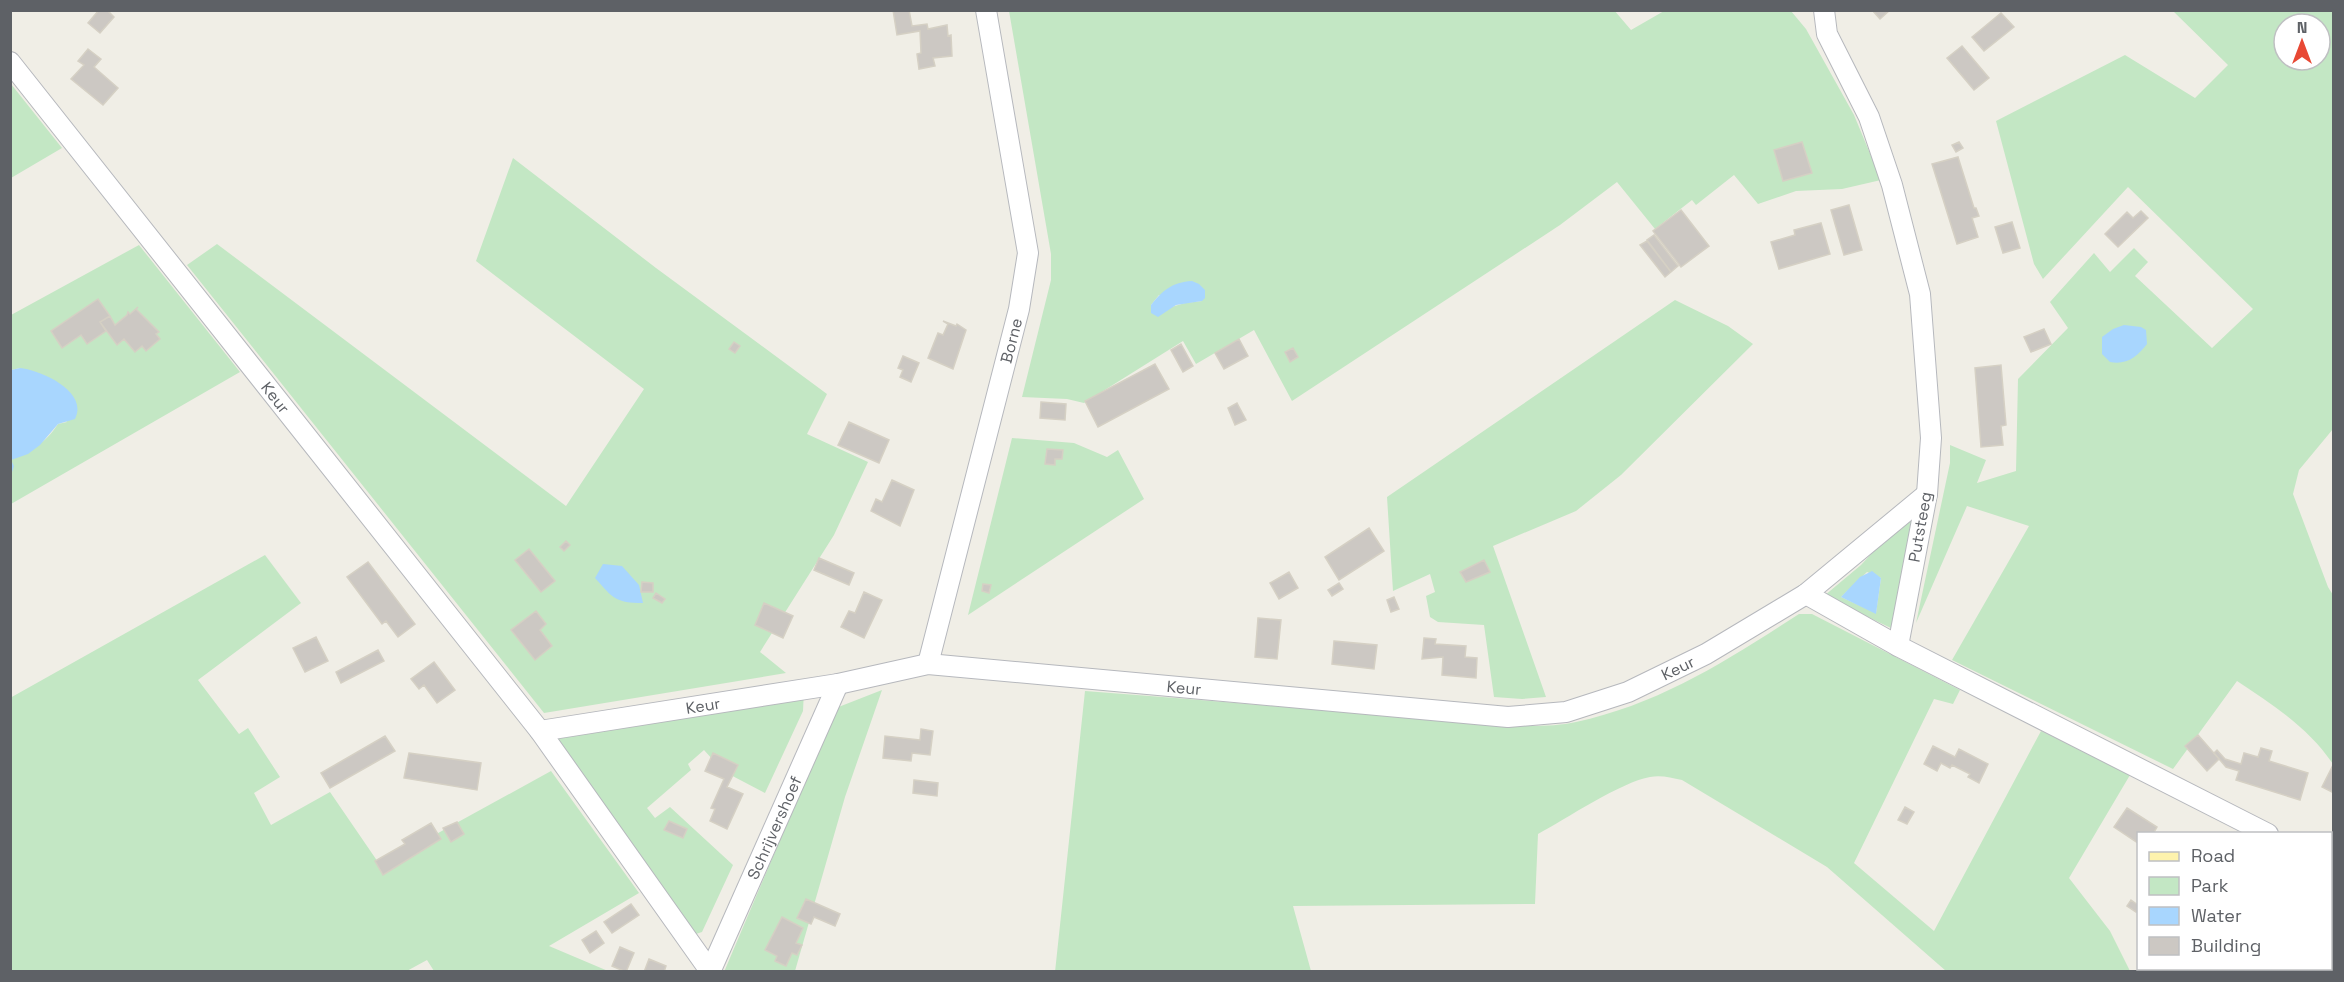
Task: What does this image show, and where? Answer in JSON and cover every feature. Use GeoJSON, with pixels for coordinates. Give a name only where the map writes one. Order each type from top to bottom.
{"type":"FeatureCollection","features":[{"type":"Feature","properties":{"kind":"street","name":"Borne"},"geometry":{"type":"LineString","coordinates":[[928,664],[1019,309],[1028,253],[986,10]]}},
{"type":"Feature","properties":{"kind":"street","name":"Putsteeg"},"geometry":{"type":"LineString","coordinates":[[1824,10],[1827,34],[1869,117],[1892,185],[1920,294],[1931,438],[1927,495],[1898,646]]}},
{"type":"Feature","properties":{"kind":"street","name":"Keur"},"geometry":{"type":"LineString","coordinates":[[10,62],[540,731],[710,971]]}},
{"type":"Feature","properties":{"kind":"street","name":"Keur"},"geometry":{"type":"LineString","coordinates":[[540,731],[838,684],[928,664],[1508,717],[1566,712],[1628,692],[1706,654],[1806,594],[1927,495]]}},
{"type":"Feature","properties":{"kind":"street"},"geometry":{"type":"LineString","coordinates":[[1806,594],[1898,646],[2264,832]]}},
{"type":"Feature","properties":{"kind":"street","name":"Schrijvershoef"},"geometry":{"type":"LineString","coordinates":[[710,971],[838,684]]}},
{"type":"Feature","properties":{"kind":"green space"},"geometry":{"type":"Polygon","coordinates":[[[1614,10],[1631,30],[1664,11],[1791,11],[1806,29],[1854,115],[1881,180],[1842,189],[1796,191],[1758,204],[1734,175],[1696,205],[1692,200],[1655,229],[1617,182],[1560,225],[1292,401],[1254,330],[1196,364],[1183,341],[1084,403],[1067,399],[1022,397],[1051,280],[1051,254],[1009,11],[1614,10]],[[1159,295],[1151,305],[1151,313],[1185,303],[1202,301],[1159,295]]]}},
{"type":"Feature","properties":{"kind":"green space"},"geometry":{"type":"Polygon","coordinates":[[[2173,11],[2333,11],[2333,429],[2299,470],[2293,494],[2333,595],[2333,764],[2301,728],[2277,708],[2237,681],[2173,769],[1952,660],[2029,526],[1967,506],[1916,623],[1950,463],[1950,445],[1986,460],[1977,483],[2016,471],[2018,379],[2068,328],[2050,302],[2094,253],[2110,272],[2134,248],[2148,262],[2135,276],[2212,348],[2253,309],[2128,187],[2043,279],[2034,264],[1996,121],[2125,55],[2195,98],[2228,65],[2173,11]]]}},
{"type":"Feature","properties":{"kind":"green space"},"geometry":{"type":"Polygon","coordinates":[[[11,84],[62,148],[10,178],[11,84]]]}},
{"type":"Feature","properties":{"kind":"green space"},"geometry":{"type":"Polygon","coordinates":[[[513,158],[656,268],[827,394],[807,434],[868,462],[834,535],[760,652],[786,673],[544,713],[187,265],[217,244],[566,506],[644,389],[476,261],[513,158]]]}},
{"type":"Feature","properties":{"kind":"green space"},"geometry":{"type":"Polygon","coordinates":[[[139,245],[240,372],[11,504],[11,460],[43,442],[58,424],[67,422],[20,368],[11,370],[11,315],[139,245]]]}},
{"type":"Feature","properties":{"kind":"green space"},"geometry":{"type":"Polygon","coordinates":[[[1675,300],[1728,326],[1753,344],[1621,475],[1576,511],[1493,546],[1546,697],[1522,699],[1494,697],[1484,625],[1438,622],[1430,617],[1426,596],[1435,592],[1430,574],[1393,591],[1387,497],[1675,300]]]}},
{"type":"Feature","properties":{"kind":"green space"},"geometry":{"type":"Polygon","coordinates":[[[1012,438],[1074,443],[1107,457],[1118,450],[1144,499],[968,615],[1012,438]]]}},
{"type":"Feature","properties":{"kind":"green space"},"geometry":{"type":"Polygon","coordinates":[[[1918,503],[1893,629],[1824,596],[1861,565],[1918,503]],[[1867,572],[1841,597],[1876,613],[1881,578],[1867,572]]]}},
{"type":"Feature","properties":{"kind":"green space"},"geometry":{"type":"Polygon","coordinates":[[[265,555],[301,603],[198,680],[239,734],[248,728],[280,777],[254,793],[271,825],[330,792],[380,865],[551,771],[639,893],[549,946],[608,971],[434,971],[427,960],[405,972],[11,971],[10,698],[265,555]]]}},
{"type":"Feature","properties":{"kind":"green space"},"geometry":{"type":"Polygon","coordinates":[[[1799,614],[1812,614],[1960,690],[1953,704],[1934,699],[1854,863],[1934,931],[2041,731],[2130,775],[2069,878],[2110,931],[2130,971],[1946,971],[1827,867],[1682,780],[1659,776],[1639,780],[1625,786],[1538,834],[1535,904],[1293,906],[1311,971],[1055,972],[1085,691],[1490,725],[1558,725],[1607,714],[1665,692],[1719,664],[1799,614]]]}},
{"type":"Feature","properties":{"kind":"green space"},"geometry":{"type":"Polygon","coordinates":[[[804,690],[803,711],[765,793],[723,771],[704,750],[688,764],[691,770],[647,808],[655,818],[670,807],[733,865],[702,932],[696,934],[558,748],[557,735],[804,690]]]}},
{"type":"Feature","properties":{"kind":"green space"},"geometry":{"type":"Polygon","coordinates":[[[882,690],[845,797],[795,971],[724,972],[836,708],[882,690]]]}},
{"type":"Feature","properties":{"kind":"water"},"geometry":{"type":"Polygon","coordinates":[[[1192,281],[1205,290],[1205,298],[1202,301],[1176,305],[1158,317],[1151,313],[1151,305],[1164,292],[1173,285],[1192,281]]]}},
{"type":"Feature","properties":{"kind":"water"},"geometry":{"type":"Polygon","coordinates":[[[2124,325],[2141,327],[2146,330],[2147,344],[2127,361],[2110,362],[2102,354],[2102,337],[2124,325]]]}},
{"type":"Feature","properties":{"kind":"water"},"geometry":{"type":"Polygon","coordinates":[[[20,368],[39,373],[60,384],[69,391],[75,400],[77,409],[75,419],[58,424],[40,445],[28,454],[11,460],[11,370],[20,368]]]}},
{"type":"Feature","properties":{"kind":"water"},"geometry":{"type":"Polygon","coordinates":[[[603,564],[622,566],[639,585],[643,603],[620,600],[606,590],[595,578],[603,564]]]}},
{"type":"Feature","properties":{"kind":"water"},"geometry":{"type":"Polygon","coordinates":[[[1872,571],[1881,578],[1876,614],[1841,597],[1860,577],[1872,571]]]}},
{"type":"Feature","properties":{"kind":"building"},"geometry":{"type":"Polygon","coordinates":[[[99,10],[107,10],[114,17],[100,33],[88,23],[99,10]]]}},
{"type":"Feature","properties":{"kind":"building"},"geometry":{"type":"Polygon","coordinates":[[[893,10],[909,10],[912,26],[927,24],[928,29],[947,25],[948,36],[951,35],[952,56],[933,58],[935,66],[919,69],[917,54],[921,53],[920,31],[897,35],[893,10]]]}},
{"type":"Feature","properties":{"kind":"building"},"geometry":{"type":"Polygon","coordinates":[[[1872,10],[1890,10],[1880,19],[1872,10]]]}},
{"type":"Feature","properties":{"kind":"building"},"geometry":{"type":"Polygon","coordinates":[[[2001,13],[2014,27],[1984,51],[1972,37],[2001,13]]]}},
{"type":"Feature","properties":{"kind":"building"},"geometry":{"type":"Polygon","coordinates":[[[1962,46],[1989,78],[1974,90],[1947,58],[1962,46]]]}},
{"type":"Feature","properties":{"kind":"building"},"geometry":{"type":"Polygon","coordinates":[[[88,49],[101,59],[94,67],[118,88],[103,105],[71,79],[84,65],[78,61],[88,49]]]}},
{"type":"Feature","properties":{"kind":"building"},"geometry":{"type":"Polygon","coordinates":[[[1802,142],[1812,173],[1783,181],[1774,150],[1802,142]]]}},
{"type":"Feature","properties":{"kind":"building"},"geometry":{"type":"Polygon","coordinates":[[[1959,142],[1963,148],[1956,152],[1952,145],[1959,142]]]}},
{"type":"Feature","properties":{"kind":"building"},"geometry":{"type":"Polygon","coordinates":[[[1958,157],[1974,208],[1979,216],[1972,218],[1978,237],[1957,244],[1932,164],[1958,157]]]}},
{"type":"Feature","properties":{"kind":"building"},"geometry":{"type":"Polygon","coordinates":[[[1849,205],[1862,250],[1844,255],[1831,210],[1849,205]]]}},
{"type":"Feature","properties":{"kind":"building"},"geometry":{"type":"Polygon","coordinates":[[[1681,210],[1709,246],[1681,267],[1653,231],[1681,210]]]}},
{"type":"Feature","properties":{"kind":"building"},"geometry":{"type":"Polygon","coordinates":[[[2141,211],[2148,218],[2118,247],[2105,234],[2127,212],[2133,218],[2141,211]]]}},
{"type":"Feature","properties":{"kind":"building"},"geometry":{"type":"Polygon","coordinates":[[[2012,222],[2020,248],[2003,253],[1995,227],[2012,222]]]}},
{"type":"Feature","properties":{"kind":"building"},"geometry":{"type":"Polygon","coordinates":[[[1821,223],[1830,254],[1779,269],[1771,242],[1795,235],[1794,230],[1821,223]]]}},
{"type":"Feature","properties":{"kind":"building"},"geometry":{"type":"Polygon","coordinates":[[[1654,235],[1678,266],[1671,272],[1647,240],[1654,235]]]}},
{"type":"Feature","properties":{"kind":"building"},"geometry":{"type":"Polygon","coordinates":[[[1647,241],[1671,272],[1665,277],[1640,245],[1647,241]]]}},
{"type":"Feature","properties":{"kind":"building"},"geometry":{"type":"Polygon","coordinates":[[[98,299],[110,316],[100,322],[106,331],[87,344],[81,335],[62,348],[51,331],[98,299]]]}},
{"type":"Feature","properties":{"kind":"building"},"geometry":{"type":"Polygon","coordinates":[[[138,307],[136,309],[159,332],[156,334],[160,339],[146,351],[142,346],[135,352],[124,339],[117,345],[100,322],[110,316],[115,325],[128,312],[130,314],[138,307]]]}},
{"type":"Feature","properties":{"kind":"building"},"geometry":{"type":"Polygon","coordinates":[[[943,321],[956,326],[957,324],[966,330],[953,369],[928,358],[938,333],[943,335],[948,324],[943,321]]]}},
{"type":"Feature","properties":{"kind":"building"},"geometry":{"type":"Polygon","coordinates":[[[2044,329],[2051,344],[2031,352],[2024,337],[2044,329]]]}},
{"type":"Feature","properties":{"kind":"building"},"geometry":{"type":"Polygon","coordinates":[[[1239,339],[1248,356],[1224,369],[1215,353],[1239,339]]]}},
{"type":"Feature","properties":{"kind":"building"},"geometry":{"type":"Polygon","coordinates":[[[734,342],[740,346],[735,353],[729,349],[734,342]]]}},
{"type":"Feature","properties":{"kind":"building"},"geometry":{"type":"Polygon","coordinates":[[[1181,344],[1193,366],[1183,372],[1171,350],[1181,344]]]}},
{"type":"Feature","properties":{"kind":"building"},"geometry":{"type":"Polygon","coordinates":[[[1293,348],[1298,357],[1290,362],[1285,352],[1293,348]]]}},
{"type":"Feature","properties":{"kind":"building"},"geometry":{"type":"Polygon","coordinates":[[[903,356],[919,363],[911,382],[900,377],[903,370],[898,368],[903,356]]]}},
{"type":"Feature","properties":{"kind":"building"},"geometry":{"type":"Polygon","coordinates":[[[1155,364],[1169,389],[1098,427],[1085,401],[1155,364]]]}},
{"type":"Feature","properties":{"kind":"building"},"geometry":{"type":"Polygon","coordinates":[[[2001,365],[2006,425],[2001,426],[2003,445],[1981,447],[1975,368],[2001,365]]]}},
{"type":"Feature","properties":{"kind":"building"},"geometry":{"type":"Polygon","coordinates":[[[1041,402],[1066,404],[1065,420],[1040,418],[1041,402]]]}},
{"type":"Feature","properties":{"kind":"building"},"geometry":{"type":"Polygon","coordinates":[[[1237,403],[1246,420],[1235,425],[1228,408],[1237,403]]]}},
{"type":"Feature","properties":{"kind":"building"},"geometry":{"type":"Polygon","coordinates":[[[849,422],[889,440],[879,463],[838,445],[849,422]]]}},
{"type":"Feature","properties":{"kind":"building"},"geometry":{"type":"Polygon","coordinates":[[[1047,449],[1063,450],[1062,459],[1055,459],[1055,465],[1045,464],[1047,449]]]}},
{"type":"Feature","properties":{"kind":"building"},"geometry":{"type":"Polygon","coordinates":[[[892,480],[914,490],[900,526],[871,511],[876,499],[882,502],[892,480]]]}},
{"type":"Feature","properties":{"kind":"building"},"geometry":{"type":"Polygon","coordinates":[[[1369,528],[1384,551],[1339,580],[1325,557],[1369,528]]]}},
{"type":"Feature","properties":{"kind":"building"},"geometry":{"type":"Polygon","coordinates":[[[566,541],[570,545],[564,551],[560,547],[566,541]]]}},
{"type":"Feature","properties":{"kind":"building"},"geometry":{"type":"Polygon","coordinates":[[[529,549],[555,581],[541,592],[515,560],[529,549]]]}},
{"type":"Feature","properties":{"kind":"building"},"geometry":{"type":"Polygon","coordinates":[[[819,558],[854,573],[849,585],[814,570],[819,558]]]}},
{"type":"Feature","properties":{"kind":"building"},"geometry":{"type":"Polygon","coordinates":[[[1484,560],[1490,572],[1466,582],[1460,572],[1484,560]]]}},
{"type":"Feature","properties":{"kind":"building"},"geometry":{"type":"Polygon","coordinates":[[[368,562],[415,624],[398,637],[386,621],[382,624],[347,577],[368,562]]]}},
{"type":"Feature","properties":{"kind":"building"},"geometry":{"type":"Polygon","coordinates":[[[1289,572],[1298,588],[1279,599],[1270,583],[1289,572]]]}},
{"type":"Feature","properties":{"kind":"building"},"geometry":{"type":"Polygon","coordinates":[[[642,582],[653,583],[653,592],[641,592],[642,582]]]}},
{"type":"Feature","properties":{"kind":"building"},"geometry":{"type":"Polygon","coordinates":[[[1339,583],[1343,589],[1332,596],[1328,590],[1339,583]]]}},
{"type":"Feature","properties":{"kind":"building"},"geometry":{"type":"Polygon","coordinates":[[[983,584],[991,585],[989,593],[982,591],[983,584]]]}},
{"type":"Feature","properties":{"kind":"building"},"geometry":{"type":"Polygon","coordinates":[[[864,592],[882,600],[864,638],[841,627],[849,611],[855,613],[864,592]]]}},
{"type":"Feature","properties":{"kind":"building"},"geometry":{"type":"Polygon","coordinates":[[[656,593],[665,599],[662,603],[653,598],[656,593]]]}},
{"type":"Feature","properties":{"kind":"building"},"geometry":{"type":"Polygon","coordinates":[[[1394,597],[1399,609],[1391,612],[1387,600],[1394,597]]]}},
{"type":"Feature","properties":{"kind":"building"},"geometry":{"type":"Polygon","coordinates":[[[764,603],[793,616],[783,638],[755,625],[764,603]]]}},
{"type":"Feature","properties":{"kind":"building"},"geometry":{"type":"Polygon","coordinates":[[[536,611],[546,624],[540,630],[552,646],[535,660],[511,630],[536,611]]]}},
{"type":"Feature","properties":{"kind":"building"},"geometry":{"type":"Polygon","coordinates":[[[1258,618],[1281,620],[1277,659],[1255,657],[1258,618]]]}},
{"type":"Feature","properties":{"kind":"building"},"geometry":{"type":"Polygon","coordinates":[[[316,637],[328,661],[305,672],[293,648],[316,637]]]}},
{"type":"Feature","properties":{"kind":"building"},"geometry":{"type":"Polygon","coordinates":[[[1424,638],[1436,639],[1435,644],[1466,646],[1465,657],[1477,658],[1476,678],[1442,675],[1443,657],[1422,659],[1424,638]]]}},
{"type":"Feature","properties":{"kind":"building"},"geometry":{"type":"Polygon","coordinates":[[[1334,641],[1377,645],[1374,669],[1332,664],[1334,641]]]}},
{"type":"Feature","properties":{"kind":"building"},"geometry":{"type":"Polygon","coordinates":[[[378,650],[384,661],[341,683],[336,672],[378,650]]]}},
{"type":"Feature","properties":{"kind":"building"},"geometry":{"type":"Polygon","coordinates":[[[434,662],[455,690],[437,703],[424,685],[419,689],[411,679],[434,662]]]}},
{"type":"Feature","properties":{"kind":"building"},"geometry":{"type":"Polygon","coordinates":[[[921,729],[933,731],[930,755],[912,753],[911,761],[883,758],[885,736],[920,740],[921,729]]]}},
{"type":"Feature","properties":{"kind":"building"},"geometry":{"type":"Polygon","coordinates":[[[2198,735],[2219,759],[2207,771],[2185,746],[2198,735]]]}},
{"type":"Feature","properties":{"kind":"building"},"geometry":{"type":"Polygon","coordinates":[[[385,736],[395,751],[330,788],[321,773],[385,736]]]}},
{"type":"Feature","properties":{"kind":"building"},"geometry":{"type":"Polygon","coordinates":[[[1933,746],[1955,757],[1959,749],[1988,764],[1979,783],[1968,777],[1970,774],[1952,765],[1950,768],[1941,763],[1937,771],[1924,764],[1933,746]]]}},
{"type":"Feature","properties":{"kind":"building"},"geometry":{"type":"Polygon","coordinates":[[[2261,748],[2272,751],[2269,761],[2308,773],[2300,800],[2236,780],[2239,771],[2226,767],[2214,753],[2217,750],[2225,759],[2241,764],[2244,753],[2258,757],[2261,748]]]}},
{"type":"Feature","properties":{"kind":"building"},"geometry":{"type":"Polygon","coordinates":[[[409,753],[481,763],[477,790],[404,778],[409,753]]]}},
{"type":"Feature","properties":{"kind":"building"},"geometry":{"type":"Polygon","coordinates":[[[713,753],[738,765],[727,787],[743,794],[727,829],[710,821],[715,809],[711,808],[724,779],[705,771],[713,753]]]}},
{"type":"Feature","properties":{"kind":"building"},"geometry":{"type":"Polygon","coordinates":[[[2334,763],[2334,793],[2322,787],[2334,763]]]}},
{"type":"Feature","properties":{"kind":"building"},"geometry":{"type":"Polygon","coordinates":[[[914,780],[938,783],[937,796],[913,793],[914,780]]]}},
{"type":"Feature","properties":{"kind":"building"},"geometry":{"type":"Polygon","coordinates":[[[1905,807],[1914,812],[1907,824],[1898,820],[1905,807]]]}},
{"type":"Feature","properties":{"kind":"building"},"geometry":{"type":"Polygon","coordinates":[[[2127,808],[2157,827],[2154,832],[2137,832],[2137,842],[2114,827],[2127,808]]]}},
{"type":"Feature","properties":{"kind":"building"},"geometry":{"type":"Polygon","coordinates":[[[669,821],[687,829],[683,838],[664,830],[669,821]]]}},
{"type":"Feature","properties":{"kind":"building"},"geometry":{"type":"Polygon","coordinates":[[[457,822],[464,834],[451,842],[443,828],[457,822]]]}},
{"type":"Feature","properties":{"kind":"building"},"geometry":{"type":"Polygon","coordinates":[[[431,823],[441,839],[383,875],[375,861],[405,844],[402,840],[431,823]]]}},
{"type":"Feature","properties":{"kind":"building"},"geometry":{"type":"Polygon","coordinates":[[[806,899],[840,914],[835,926],[814,917],[811,924],[797,918],[806,899]]]}},
{"type":"Feature","properties":{"kind":"building"},"geometry":{"type":"Polygon","coordinates":[[[2131,900],[2137,904],[2136,912],[2127,906],[2131,900]]]}},
{"type":"Feature","properties":{"kind":"building"},"geometry":{"type":"Polygon","coordinates":[[[631,904],[639,915],[612,933],[604,922],[631,904]]]}},
{"type":"Feature","properties":{"kind":"building"},"geometry":{"type":"Polygon","coordinates":[[[782,917],[803,928],[796,943],[802,945],[797,955],[792,953],[786,966],[775,961],[777,956],[765,950],[782,917]]]}},
{"type":"Feature","properties":{"kind":"building"},"geometry":{"type":"Polygon","coordinates":[[[596,931],[604,943],[590,953],[582,940],[596,931]]]}},
{"type":"Feature","properties":{"kind":"building"},"geometry":{"type":"Polygon","coordinates":[[[620,947],[634,953],[626,972],[612,966],[620,947]]]}},
{"type":"Feature","properties":{"kind":"building"},"geometry":{"type":"Polygon","coordinates":[[[649,959],[666,966],[664,972],[644,972],[649,959]]]}}]}
